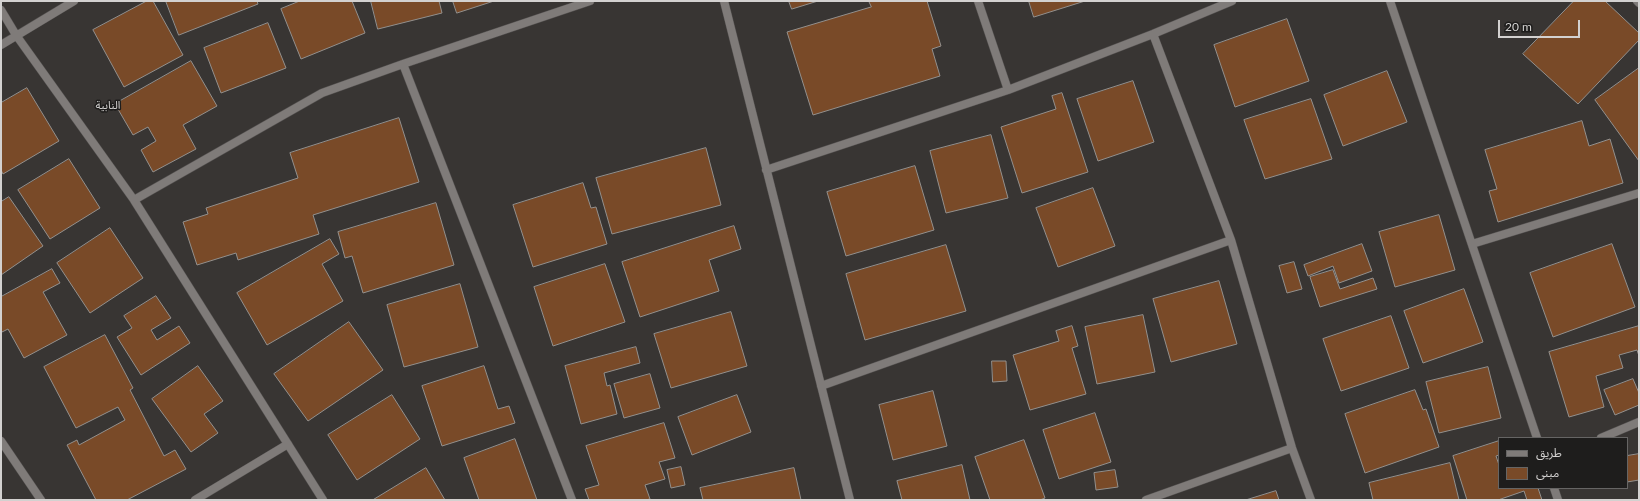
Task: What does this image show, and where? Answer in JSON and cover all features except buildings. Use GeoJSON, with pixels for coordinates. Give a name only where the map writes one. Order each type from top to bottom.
{"type":"FeatureCollection","features":[{"type":"Feature","properties":{"kind":"street"},"geometry":{"type":"LineString","coordinates":[[1,45],[74,1]]}},
{"type":"Feature","properties":{"kind":"street"},"geometry":{"type":"LineString","coordinates":[[134,200],[322,92],[590,1]]}},
{"type":"Feature","properties":{"kind":"street"},"geometry":{"type":"LineString","coordinates":[[724,1],[850,500]]}},
{"type":"Feature","properties":{"kind":"street"},"geometry":{"type":"LineString","coordinates":[[978,1],[1008,90]]}},
{"type":"Feature","properties":{"kind":"street"},"geometry":{"type":"LineString","coordinates":[[766,170],[1008,90],[1153,34],[1232,1]]}},
{"type":"Feature","properties":{"kind":"street"},"geometry":{"type":"LineString","coordinates":[[1390,1],[1537,437]]}},
{"type":"Feature","properties":{"kind":"street"},"geometry":{"type":"LineString","coordinates":[[1,10],[16,36],[134,200],[323,500]]}},
{"type":"Feature","properties":{"kind":"street"},"geometry":{"type":"LineString","coordinates":[[1153,34],[1231,240],[1292,448],[1310,500]]}},
{"type":"Feature","properties":{"kind":"street"},"geometry":{"type":"LineString","coordinates":[[403,64],[572,500]]}},
{"type":"Feature","properties":{"kind":"street"},"geometry":{"type":"LineString","coordinates":[[1472,244],[1639,193]]}},
{"type":"Feature","properties":{"kind":"street"},"geometry":{"type":"LineString","coordinates":[[821,386],[1231,240]]}},
{"type":"Feature","properties":{"kind":"street"},"geometry":{"type":"LineString","coordinates":[[1603,437],[1639,422]]}},
{"type":"Feature","properties":{"kind":"street"},"geometry":{"type":"LineString","coordinates":[[1,442],[40,500]]}},
{"type":"Feature","properties":{"kind":"street"},"geometry":{"type":"LineString","coordinates":[[195,500],[288,444]]}},
{"type":"Feature","properties":{"kind":"street"},"geometry":{"type":"LineString","coordinates":[[1146,500],[1292,448]]}},
{"type":"Feature","properties":{"kind":"street"},"geometry":{"type":"LineString","coordinates":[[1554,489],[1558,500]]}},
{"type":"Feature","properties":{"kind":"district","name":"النابية"},"geometry":{"type":"Point","coordinates":[108,105]}}]}
